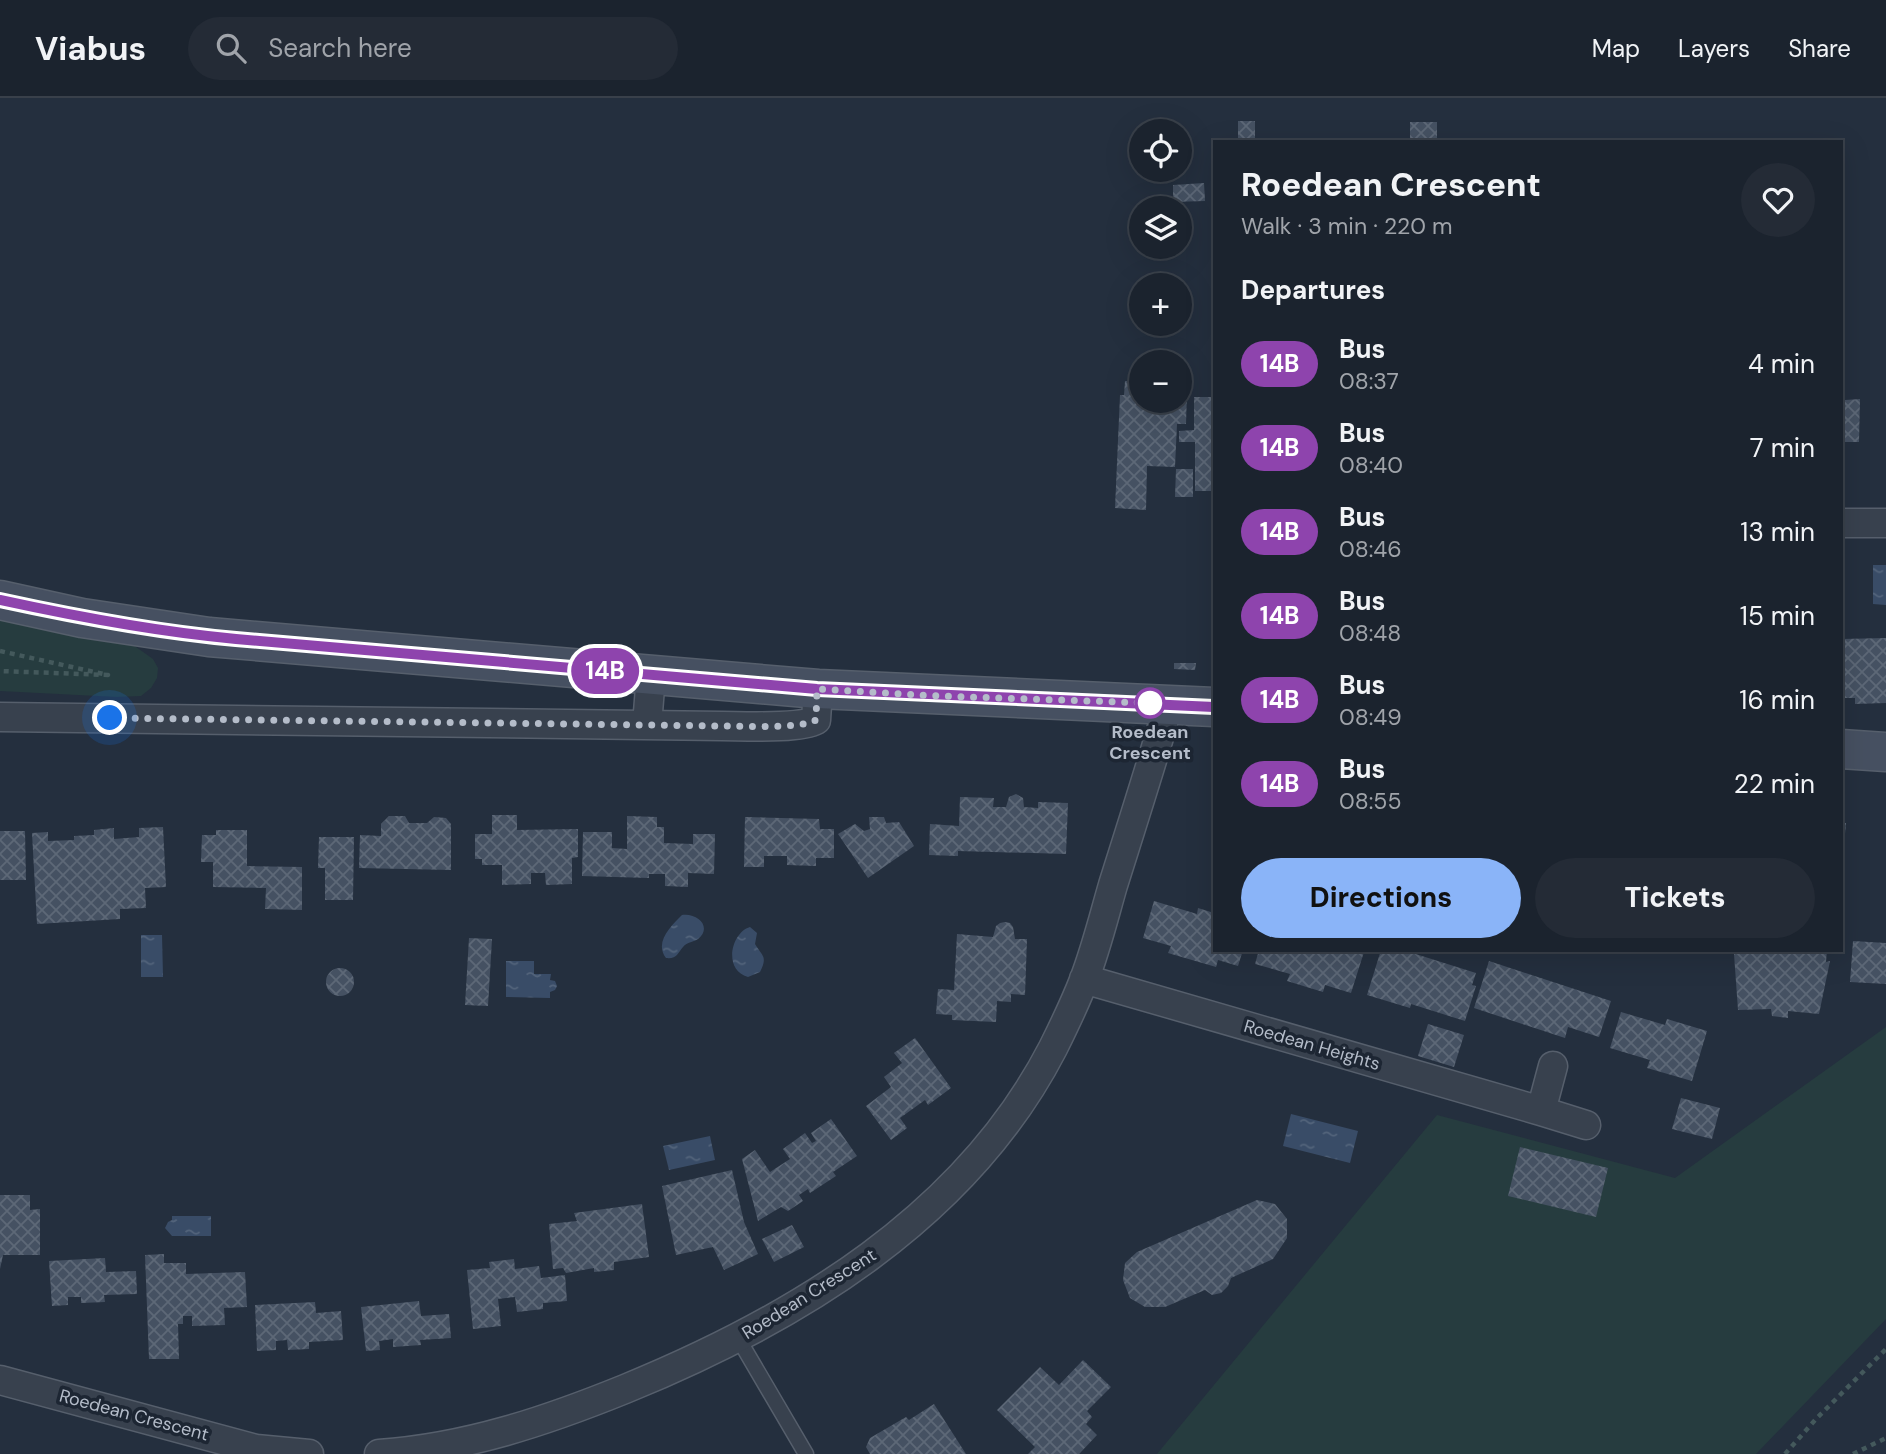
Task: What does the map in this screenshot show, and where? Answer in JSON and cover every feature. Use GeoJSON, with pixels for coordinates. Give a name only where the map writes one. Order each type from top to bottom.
{"type":"FeatureCollection","features":[{"type":"Feature","properties":{"kind":"main road"},"geometry":{"type":"LineString","coordinates":[[0,600],[82,618],[209,637],[817,689],[1213,707]]}},
{"type":"Feature","properties":{"kind":"main road"},"geometry":{"type":"LineString","coordinates":[[1843,749],[1886,752]]}},
{"type":"Feature","properties":{"kind":"street"},"geometry":{"type":"LineString","coordinates":[[1843,523],[1886,523]]}},
{"type":"Feature","properties":{"kind":"street"},"geometry":{"type":"LineString","coordinates":[[647,725],[651,675]]}},
{"type":"Feature","properties":{"kind":"street"},"geometry":{"type":"LineString","coordinates":[[0,717],[798,725],[816,720],[817,689]]}},
{"type":"Feature","properties":{"kind":"street","name":"Roedean Crescent"},"geometry":{"type":"LineString","coordinates":[[379,1454],[454,1445],[552,1417],[653,1378],[738,1338],[868,1259],[944,1195],[985,1152],[1018,1107],[1052,1049],[1084,979],[1163,724],[1166,704]]}},
{"type":"Feature","properties":{"kind":"street","name":"Roedean Heights"},"geometry":{"type":"LineString","coordinates":[[1084,979],[1586,1125]]}},
{"type":"Feature","properties":{"kind":"street"},"geometry":{"type":"LineString","coordinates":[[1541,1111],[1553,1066]]}},
{"type":"Feature","properties":{"kind":"street","name":"Roedean Crescent"},"geometry":{"type":"LineString","coordinates":[[0,1380],[256,1449],[291,1453]]}},
{"type":"Feature","properties":{"kind":"lane"},"geometry":{"type":"LineString","coordinates":[[738,1338],[806,1454]]}},
{"type":"Feature","properties":{"kind":"path"},"geometry":{"type":"LineString","coordinates":[[0,651],[108,675],[0,671]]}},
{"type":"Feature","properties":{"kind":"path"},"geometry":{"type":"LineString","coordinates":[[1785,1454],[1886,1349]]}},
{"type":"Feature","properties":{"kind":"path"},"geometry":{"type":"LineString","coordinates":[[1853,1454],[1886,1438]]}},
{"type":"Feature","properties":{"kind":"green space"},"geometry":{"type":"Polygon","coordinates":[[[0,616],[129,642],[153,659],[158,668],[157,678],[151,688],[141,696],[0,691],[0,616]]]}},
{"type":"Feature","properties":{"kind":"green space"},"geometry":{"type":"Polygon","coordinates":[[[1886,1027],[1886,1319],[1756,1454],[1157,1454],[1437,1115],[1675,1178],[1886,1027]]]}},
{"type":"Feature","properties":{"kind":"water"},"geometry":{"type":"Polygon","coordinates":[[[1873,565],[1886,565],[1886,605],[1873,604],[1873,565]]]}},
{"type":"Feature","properties":{"kind":"water"},"geometry":{"type":"Polygon","coordinates":[[[682,915],[694,916],[702,922],[704,930],[698,939],[685,945],[675,957],[666,958],[663,940],[682,915]]]}},
{"type":"Feature","properties":{"kind":"water"},"geometry":{"type":"Polygon","coordinates":[[[750,927],[757,933],[755,944],[764,959],[760,972],[748,977],[735,967],[732,951],[738,936],[750,927]]]}},
{"type":"Feature","properties":{"kind":"water"},"geometry":{"type":"Polygon","coordinates":[[[141,935],[162,935],[163,977],[141,977],[141,935]]]}},
{"type":"Feature","properties":{"kind":"water"},"geometry":{"type":"Polygon","coordinates":[[[506,961],[534,961],[534,974],[551,974],[550,980],[555,981],[557,986],[550,992],[550,998],[506,997],[506,961]]]}},
{"type":"Feature","properties":{"kind":"water"},"geometry":{"type":"Polygon","coordinates":[[[1291,1114],[1358,1131],[1350,1163],[1283,1146],[1291,1114]]]}},
{"type":"Feature","properties":{"kind":"water"},"geometry":{"type":"Polygon","coordinates":[[[710,1136],[715,1160],[669,1170],[663,1146],[710,1136]]]}},
{"type":"Feature","properties":{"kind":"water"},"geometry":{"type":"Polygon","coordinates":[[[172,1216],[211,1216],[211,1236],[172,1236],[165,1228],[172,1216]]]}},
{"type":"Feature","properties":{"kind":"building"},"geometry":{"type":"Polygon","coordinates":[[[1238,121],[1255,121],[1255,140],[1238,140],[1238,121]]]}},
{"type":"Feature","properties":{"kind":"building"},"geometry":{"type":"Polygon","coordinates":[[[1410,122],[1437,122],[1437,140],[1410,140],[1410,122]]]}},
{"type":"Feature","properties":{"kind":"building"},"geometry":{"type":"Polygon","coordinates":[[[1204,183],[1205,201],[1192,201],[1192,196],[1173,196],[1173,185],[1204,183]]]}},
{"type":"Feature","properties":{"kind":"building"},"geometry":{"type":"Polygon","coordinates":[[[1125,381],[1129,381],[1129,413],[1186,413],[1186,424],[1177,424],[1175,467],[1147,466],[1146,510],[1115,508],[1120,395],[1124,395],[1125,381]]]}},
{"type":"Feature","properties":{"kind":"building"},"geometry":{"type":"Polygon","coordinates":[[[1843,385],[1845,400],[1860,399],[1859,442],[1843,442],[1843,385]]]}},
{"type":"Feature","properties":{"kind":"building"},"geometry":{"type":"Polygon","coordinates":[[[1194,397],[1213,397],[1213,491],[1195,491],[1195,442],[1179,442],[1179,431],[1194,430],[1194,397]]]}},
{"type":"Feature","properties":{"kind":"building"},"geometry":{"type":"Polygon","coordinates":[[[1176,469],[1193,469],[1193,497],[1175,497],[1176,469]]]}},
{"type":"Feature","properties":{"kind":"building"},"geometry":{"type":"Polygon","coordinates":[[[1886,638],[1886,703],[1855,704],[1855,698],[1843,698],[1843,639],[1886,638]]]}},
{"type":"Feature","properties":{"kind":"building"},"geometry":{"type":"Polygon","coordinates":[[[1174,663],[1196,663],[1195,670],[1174,669],[1174,663]]]}},
{"type":"Feature","properties":{"kind":"building"},"geometry":{"type":"Polygon","coordinates":[[[1016,794],[1023,798],[1024,807],[1038,808],[1038,802],[1068,803],[1066,854],[958,851],[958,856],[929,855],[930,824],[959,826],[960,797],[994,798],[993,807],[1006,807],[1009,797],[1016,794]]]}},
{"type":"Feature","properties":{"kind":"building"},"geometry":{"type":"Polygon","coordinates":[[[492,815],[517,815],[517,830],[578,829],[578,857],[572,858],[572,884],[546,885],[545,873],[531,873],[531,884],[502,885],[502,865],[482,865],[482,859],[475,859],[475,834],[492,834],[492,815]]]}},
{"type":"Feature","properties":{"kind":"building"},"geometry":{"type":"Polygon","coordinates":[[[389,816],[405,816],[409,823],[427,823],[434,817],[446,818],[451,824],[451,870],[359,868],[360,835],[381,836],[381,824],[389,816]]]}},
{"type":"Feature","properties":{"kind":"building"},"geometry":{"type":"Polygon","coordinates":[[[627,816],[657,817],[657,827],[664,827],[664,843],[693,844],[693,834],[715,834],[714,874],[688,873],[688,887],[665,886],[665,874],[649,874],[649,878],[582,876],[583,832],[612,832],[612,848],[627,849],[627,816]]]}},
{"type":"Feature","properties":{"kind":"building"},"geometry":{"type":"Polygon","coordinates":[[[745,817],[819,819],[820,829],[834,829],[834,858],[816,858],[816,866],[787,865],[787,856],[764,856],[764,867],[744,867],[745,817]]]}},
{"type":"Feature","properties":{"kind":"building"},"geometry":{"type":"Polygon","coordinates":[[[869,817],[884,817],[886,823],[899,822],[914,846],[868,878],[838,834],[855,824],[864,831],[870,829],[869,817]]]}},
{"type":"Feature","properties":{"kind":"building"},"geometry":{"type":"Polygon","coordinates":[[[1843,823],[1846,823],[1843,855],[1843,823]]]}},
{"type":"Feature","properties":{"kind":"building"},"geometry":{"type":"Polygon","coordinates":[[[163,827],[166,887],[145,888],[146,908],[120,909],[120,919],[37,924],[32,833],[48,832],[48,841],[74,840],[74,836],[94,835],[94,830],[114,828],[114,839],[139,837],[139,828],[163,827]]]}},
{"type":"Feature","properties":{"kind":"building"},"geometry":{"type":"Polygon","coordinates":[[[216,830],[247,830],[247,866],[302,867],[302,910],[265,909],[266,888],[213,887],[213,862],[201,862],[202,835],[216,835],[216,830]]]}},
{"type":"Feature","properties":{"kind":"building"},"geometry":{"type":"Polygon","coordinates":[[[0,831],[25,831],[26,880],[0,880],[0,831]]]}},
{"type":"Feature","properties":{"kind":"building"},"geometry":{"type":"Polygon","coordinates":[[[319,837],[354,837],[353,900],[325,900],[325,868],[318,868],[319,837]]]}},
{"type":"Feature","properties":{"kind":"building"},"geometry":{"type":"Polygon","coordinates":[[[1154,901],[1197,914],[1198,908],[1213,913],[1213,952],[1242,952],[1238,966],[1218,960],[1216,967],[1168,953],[1171,946],[1143,938],[1154,901]]]}},
{"type":"Feature","properties":{"kind":"building"},"geometry":{"type":"Polygon","coordinates":[[[1005,922],[1013,927],[1015,939],[1027,939],[1025,995],[1011,994],[1011,1002],[997,1001],[996,1022],[952,1020],[952,1015],[936,1014],[938,989],[954,990],[957,934],[993,937],[996,926],[1005,922]]]}},
{"type":"Feature","properties":{"kind":"building"},"geometry":{"type":"Polygon","coordinates":[[[469,938],[492,939],[488,1006],[465,1005],[469,938]]]}},
{"type":"Feature","properties":{"kind":"building"},"geometry":{"type":"Polygon","coordinates":[[[1853,941],[1886,943],[1886,984],[1850,982],[1853,941]]]}},
{"type":"Feature","properties":{"kind":"building"},"geometry":{"type":"Polygon","coordinates":[[[1258,952],[1364,952],[1351,993],[1325,985],[1323,992],[1287,981],[1290,974],[1255,964],[1258,952]]]}},
{"type":"Feature","properties":{"kind":"building"},"geometry":{"type":"Polygon","coordinates":[[[1380,952],[1409,952],[1476,973],[1472,985],[1476,986],[1465,1021],[1411,1004],[1410,1008],[1367,995],[1380,952]]]}},
{"type":"Feature","properties":{"kind":"building"},"geometry":{"type":"Polygon","coordinates":[[[1827,952],[1826,962],[1830,961],[1819,1014],[1788,1011],[1788,1018],[1772,1016],[1771,1009],[1738,1010],[1734,954],[1827,952]]]}},
{"type":"Feature","properties":{"kind":"building"},"geometry":{"type":"Polygon","coordinates":[[[1489,961],[1611,1001],[1599,1037],[1568,1027],[1565,1038],[1474,1008],[1489,961]]]}},
{"type":"Feature","properties":{"kind":"building"},"geometry":{"type":"Polygon","coordinates":[[[340,968],[350,972],[354,982],[350,992],[340,996],[330,992],[326,982],[330,972],[340,968]]]}},
{"type":"Feature","properties":{"kind":"building"},"geometry":{"type":"Polygon","coordinates":[[[1621,1012],[1665,1025],[1667,1019],[1707,1031],[1692,1081],[1647,1068],[1650,1060],[1610,1048],[1621,1012]]]}},
{"type":"Feature","properties":{"kind":"building"},"geometry":{"type":"Polygon","coordinates":[[[1428,1024],[1464,1035],[1454,1067],[1418,1056],[1428,1024]]]}},
{"type":"Feature","properties":{"kind":"building"},"geometry":{"type":"Polygon","coordinates":[[[915,1038],[951,1088],[928,1105],[925,1100],[900,1118],[907,1128],[891,1140],[866,1106],[891,1087],[884,1077],[902,1063],[894,1053],[915,1038]]]}},
{"type":"Feature","properties":{"kind":"building"},"geometry":{"type":"Polygon","coordinates":[[[1681,1098],[1720,1108],[1712,1139],[1672,1129],[1681,1098]]]}},
{"type":"Feature","properties":{"kind":"building"},"geometry":{"type":"Polygon","coordinates":[[[831,1119],[857,1156],[833,1172],[836,1176],[810,1193],[808,1189],[799,1195],[803,1201],[788,1211],[781,1207],[758,1221],[742,1159],[755,1150],[770,1172],[790,1159],[783,1149],[805,1133],[812,1143],[816,1141],[811,1133],[831,1119]]]}},
{"type":"Feature","properties":{"kind":"building"},"geometry":{"type":"Polygon","coordinates":[[[1520,1147],[1608,1168],[1596,1217],[1508,1196],[1520,1147]]]}},
{"type":"Feature","properties":{"kind":"building"},"geometry":{"type":"Polygon","coordinates":[[[732,1170],[744,1222],[758,1254],[724,1270],[713,1247],[676,1255],[662,1186],[732,1170]]]}},
{"type":"Feature","properties":{"kind":"building"},"geometry":{"type":"Polygon","coordinates":[[[0,1195],[30,1195],[30,1210],[40,1209],[40,1255],[3,1255],[0,1269],[0,1195]]]}},
{"type":"Feature","properties":{"kind":"building"},"geometry":{"type":"Polygon","coordinates":[[[1257,1200],[1275,1204],[1287,1219],[1287,1238],[1273,1259],[1231,1278],[1221,1293],[1212,1295],[1205,1290],[1165,1307],[1145,1307],[1130,1298],[1123,1280],[1125,1263],[1137,1252],[1257,1200]]]}},
{"type":"Feature","properties":{"kind":"building"},"geometry":{"type":"Polygon","coordinates":[[[642,1204],[649,1257],[614,1262],[614,1270],[594,1272],[594,1268],[566,1273],[563,1268],[553,1269],[549,1224],[577,1221],[574,1213],[642,1204]]]}},
{"type":"Feature","properties":{"kind":"building"},"geometry":{"type":"Polygon","coordinates":[[[792,1225],[804,1247],[774,1262],[762,1239],[792,1225]]]}},
{"type":"Feature","properties":{"kind":"building"},"geometry":{"type":"Polygon","coordinates":[[[164,1254],[164,1263],[186,1263],[186,1274],[245,1272],[247,1307],[224,1308],[225,1325],[192,1326],[192,1316],[183,1316],[183,1324],[178,1324],[179,1359],[149,1359],[145,1255],[164,1254]]]}},
{"type":"Feature","properties":{"kind":"building"},"geometry":{"type":"Polygon","coordinates":[[[105,1258],[106,1272],[136,1271],[137,1294],[104,1295],[105,1302],[81,1303],[81,1297],[68,1297],[68,1305],[52,1306],[49,1261],[105,1258]]]}},
{"type":"Feature","properties":{"kind":"building"},"geometry":{"type":"Polygon","coordinates":[[[514,1259],[515,1269],[539,1266],[541,1278],[565,1275],[567,1301],[543,1303],[543,1309],[517,1312],[515,1297],[498,1299],[501,1326],[473,1329],[467,1270],[490,1268],[489,1262],[514,1259]]]}},
{"type":"Feature","properties":{"kind":"building"},"geometry":{"type":"Polygon","coordinates":[[[419,1301],[421,1316],[449,1314],[451,1338],[420,1340],[421,1345],[393,1347],[393,1339],[379,1341],[380,1350],[366,1351],[361,1307],[419,1301]]]}},
{"type":"Feature","properties":{"kind":"building"},"geometry":{"type":"Polygon","coordinates":[[[315,1302],[316,1313],[341,1311],[343,1340],[309,1342],[309,1349],[288,1350],[287,1340],[276,1341],[276,1350],[257,1351],[255,1305],[315,1302]]]}},
{"type":"Feature","properties":{"kind":"building"},"geometry":{"type":"Polygon","coordinates":[[[1083,1360],[1111,1387],[1087,1411],[1092,1417],[1086,1424],[1097,1435],[1079,1454],[1028,1454],[1035,1447],[997,1410],[1040,1367],[1059,1385],[1083,1360]]]}},
{"type":"Feature","properties":{"kind":"building"},"geometry":{"type":"Polygon","coordinates":[[[934,1404],[966,1454],[870,1454],[866,1447],[870,1438],[906,1417],[909,1420],[934,1404]]]}},
{"type":"Feature","properties":{"kind":"bus line","name":"14B"},"geometry":{"type":"LineString","coordinates":[[0,600],[82,618],[209,637],[817,689],[1213,707]]}},
{"type":"Feature","properties":{"kind":"place","name":"Roedean Crescent"},"geometry":{"type":"Point","coordinates":[1150,703]}},
{"type":"Feature","properties":{"kind":"route"},"geometry":{"type":"LineString","coordinates":[[110,718],[798,725],[816,720],[817,689],[1150,703]]}}]}
